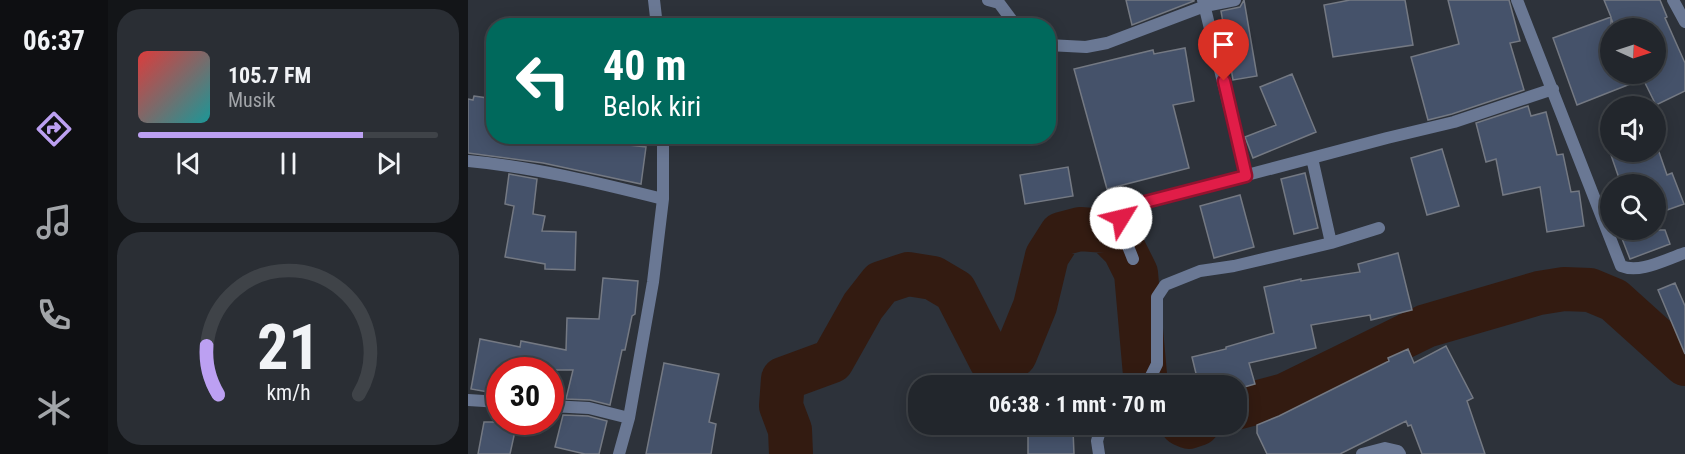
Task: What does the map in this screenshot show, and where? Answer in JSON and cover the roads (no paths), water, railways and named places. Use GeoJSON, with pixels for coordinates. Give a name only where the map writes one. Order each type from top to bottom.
{"type":"FeatureCollection","features":[{"type":"Feature","properties":{"kind":"street"},"geometry":{"type":"LineString","coordinates":[[654,0],[656,18]]}},
{"type":"Feature","properties":{"kind":"street"},"geometry":{"type":"LineString","coordinates":[[988,0],[999,3],[1010,18]]}},
{"type":"Feature","properties":{"kind":"street"},"geometry":{"type":"LineString","coordinates":[[1056,45],[1086,47],[1107,43],[1204,3],[1235,0]]}},
{"type":"Feature","properties":{"kind":"street"},"geometry":{"type":"LineString","coordinates":[[1517,0],[1621,266],[1630,270],[1640,268],[1685,253]]}},
{"type":"Feature","properties":{"kind":"street"},"geometry":{"type":"LineString","coordinates":[[1673,0],[1685,22]]}},
{"type":"Feature","properties":{"kind":"street"},"geometry":{"type":"LineString","coordinates":[[1204,3],[1246,176]]}},
{"type":"Feature","properties":{"kind":"street"},"geometry":{"type":"LineString","coordinates":[[1133,259],[1122,225],[1121,218],[1125,208],[1454,122],[1553,89]]}},
{"type":"Feature","properties":{"kind":"street"},"geometry":{"type":"LineString","coordinates":[[619,454],[629,418],[653,282],[663,200],[663,144]]}},
{"type":"Feature","properties":{"kind":"street"},"geometry":{"type":"LineString","coordinates":[[1312,158],[1331,243]]}},
{"type":"Feature","properties":{"kind":"street"},"geometry":{"type":"LineString","coordinates":[[468,161],[551,173],[663,200]]}},
{"type":"Feature","properties":{"kind":"street"},"geometry":{"type":"LineString","coordinates":[[1152,375],[1157,364],[1157,297],[1165,285],[1200,271],[1234,266],[1331,243],[1379,228]]}},
{"type":"Feature","properties":{"kind":"street"},"geometry":{"type":"LineString","coordinates":[[468,400],[486,401]]}},
{"type":"Feature","properties":{"kind":"street"},"geometry":{"type":"LineString","coordinates":[[564,407],[589,408],[629,418]]}},
{"type":"Feature","properties":{"kind":"street"},"geometry":{"type":"LineString","coordinates":[[1099,435],[1099,454]]}},
{"type":"Feature","properties":{"kind":"street"},"geometry":{"type":"LineString","coordinates":[[1362,454],[1385,448],[1398,451],[1400,454]]}},
{"type":"Feature","properties":{"kind":"waterway"},"geometry":{"type":"LineString","coordinates":[[791,454],[790,430],[781,406],[783,379],[832,361],[863,306],[881,283],[908,274],[933,278],[955,291],[991,361],[1015,355],[1035,306],[1047,256],[1061,234],[1080,229],[1106,231],[1124,249],[1136,273],[1145,375]]}},
{"type":"Feature","properties":{"kind":"waterway"},"geometry":{"type":"LineString","coordinates":[[1247,405],[1285,395],[1426,326],[1539,293],[1564,289],[1590,290],[1614,300],[1685,364]]}}]}
